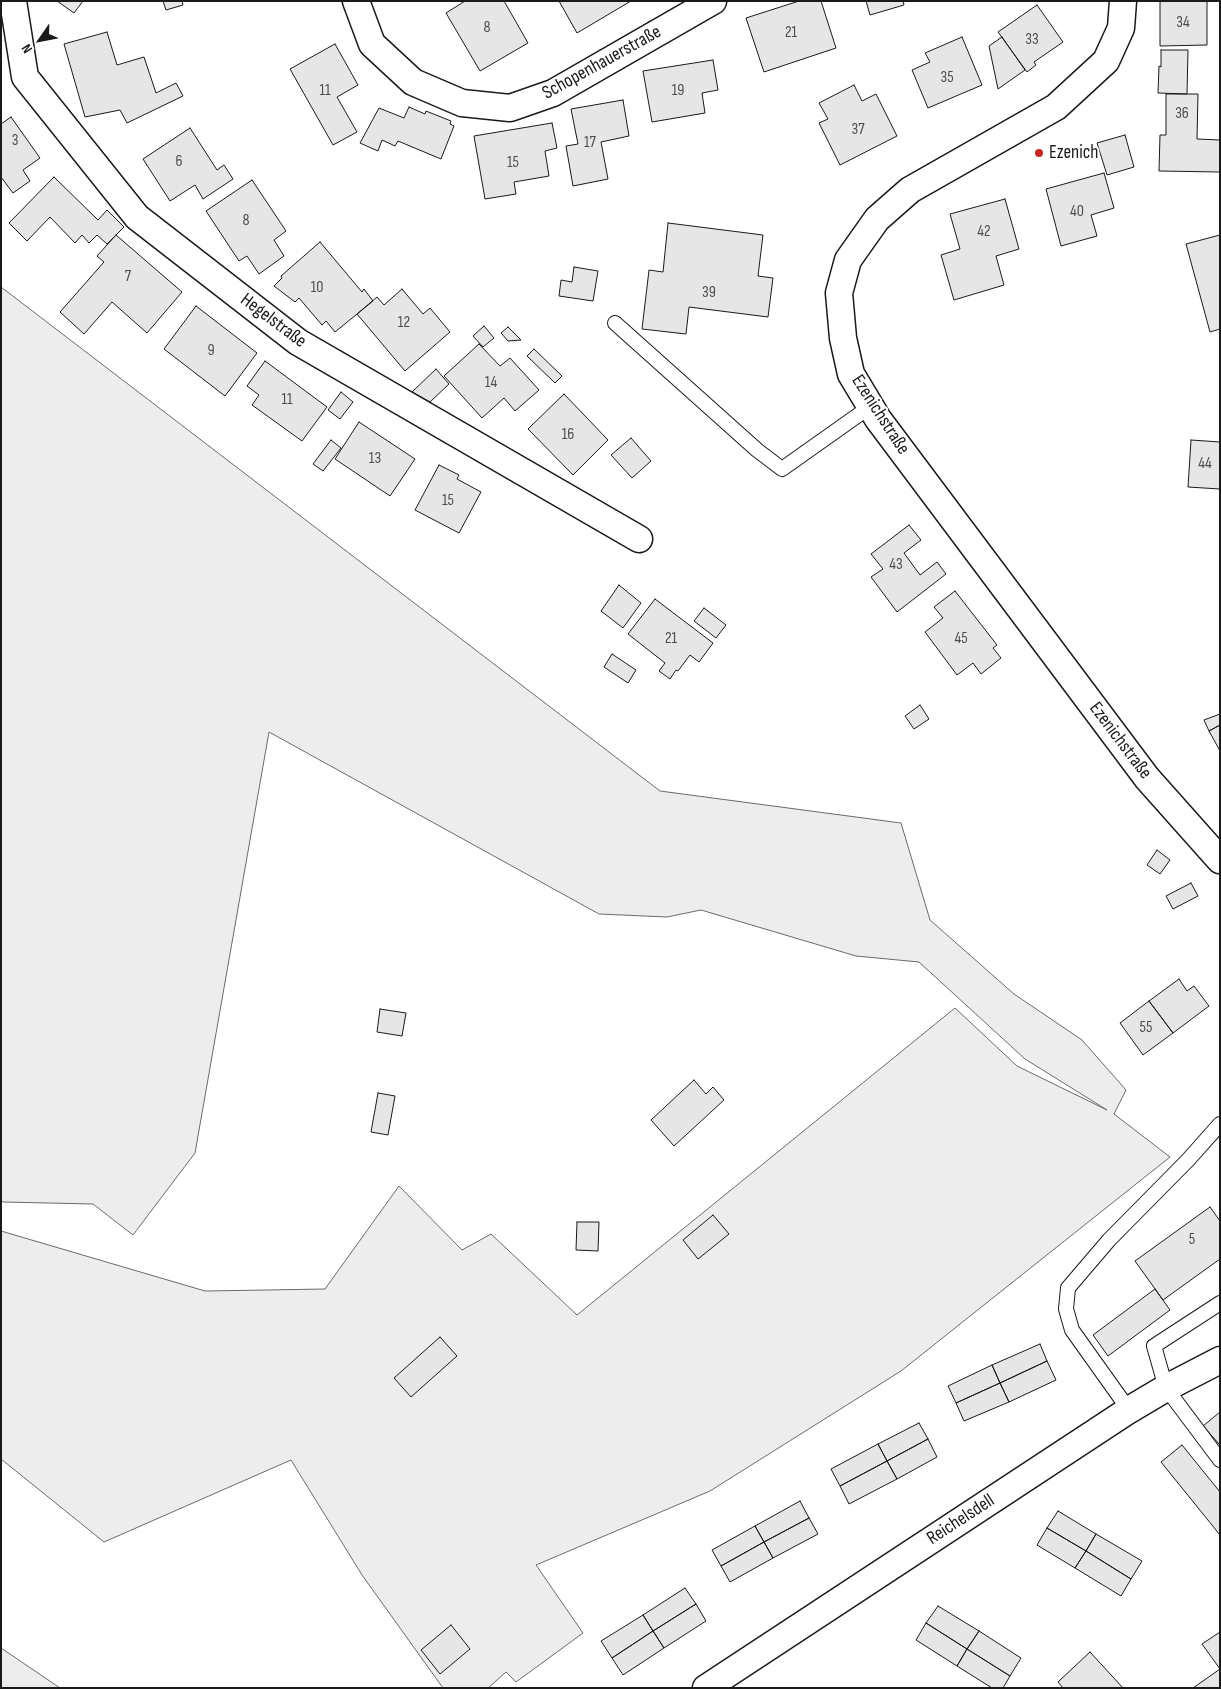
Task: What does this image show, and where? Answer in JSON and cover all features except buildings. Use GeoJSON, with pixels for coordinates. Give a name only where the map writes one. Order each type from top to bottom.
{"type":"FeatureCollection","features":[{"type":"Feature","properties":{"kind":"street","name":"Hegelstraße"},"geometry":{"type":"LineString","coordinates":[[13,1],[25,77],[137,217],[298,342],[639,539]]}},
{"type":"Feature","properties":{"kind":"street","name":"Schopenhauerstraße"},"geometry":{"type":"LineString","coordinates":[[356,1],[372,44],[413,82],[462,103],[510,108],[553,93],[713,1]]}},
{"type":"Feature","properties":{"kind":"street","name":"Ezenichstraße"},"geometry":{"type":"LineString","coordinates":[[1123,1],[1121,28],[1106,61],[1056,107],[910,190],[877,219],[848,260],[839,293],[843,338],[851,374],[884,426],[1147,778],[1220,860]]}},
{"type":"Feature","properties":{"kind":"street","name":"Reichelsdell"},"geometry":{"type":"LineString","coordinates":[[706,1688],[1129,1410],[1220,1360]]}},
{"type":"Feature","properties":{"kind":"lane"},"geometry":{"type":"LineString","coordinates":[[615,323],[757,450],[782,469],[871,406]]}},
{"type":"Feature","properties":{"kind":"lane"},"geometry":{"type":"LineString","coordinates":[[1129,1410],[1072,1330],[1066,1310],[1068,1288],[1109,1240],[1188,1160],[1220,1124]]}},
{"type":"Feature","properties":{"kind":"lane"},"geometry":{"type":"LineString","coordinates":[[1220,1303],[1154,1346],[1166,1388],[1220,1460]]}},
{"type":"Feature","properties":{"kind":"shaded area"},"geometry":{"type":"Polygon","coordinates":[[[1,287],[660,791],[901,823],[930,920],[1014,994],[1082,1040],[1126,1090],[1114,1114],[1170,1157],[901,1371],[710,1491],[536,1565],[583,1633],[516,1682],[506,1672],[488,1688],[443,1688],[362,1575],[291,1460],[104,1542],[1,1459],[1,1231],[205,1291],[325,1289],[399,1186],[462,1250],[491,1234],[577,1315],[955,1008],[1017,1066],[1107,1110],[1025,1059],[919,962],[856,956],[701,910],[667,917],[599,914],[269,732],[195,1153],[133,1235],[93,1204],[3,1202],[1,1200],[1,287]]]}},
{"type":"Feature","properties":{"kind":"shaded area"},"geometry":{"type":"Polygon","coordinates":[[[1,1648],[60,1688],[1,1688],[1,1648]]]}},
{"type":"Feature","properties":{"kind":"place","name":"Ezenich"},"geometry":{"type":"Point","coordinates":[1039,153]}}]}
